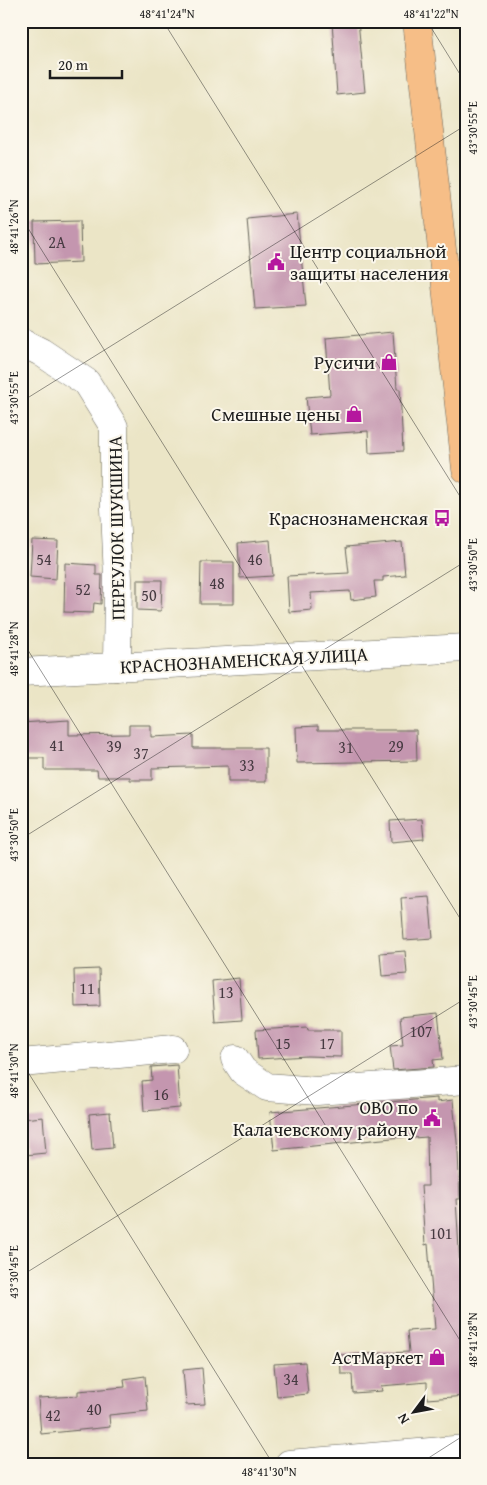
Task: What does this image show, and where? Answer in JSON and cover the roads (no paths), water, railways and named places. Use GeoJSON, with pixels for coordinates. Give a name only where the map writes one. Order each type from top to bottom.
{"type":"FeatureCollection","features":[{"type":"Feature","properties":{"kind":"main road"},"geometry":{"type":"LineString","coordinates":[[417,21],[466,468]]}},
{"type":"Feature","properties":{"kind":"street","name":"ПЕРЕУЛОК ШУКШИНА"},"geometry":{"type":"LineString","coordinates":[[21,342],[41,352],[86,382],[114,427],[118,667]]}},
{"type":"Feature","properties":{"kind":"street","name":"КРАСНОЗНАМЕНСКАЯ УЛИЦА"},"geometry":{"type":"LineString","coordinates":[[21,672],[466,648]]}},
{"type":"Feature","properties":{"kind":"street"},"geometry":{"type":"LineString","coordinates":[[21,1063],[174,1049]]}},
{"type":"Feature","properties":{"kind":"street"},"geometry":{"type":"LineString","coordinates":[[235,1059],[243,1071],[267,1087],[317,1091],[466,1080]]}},
{"type":"Feature","properties":{"kind":"street"},"geometry":{"type":"LineString","coordinates":[[289,1464],[466,1449]]}},
{"type":"Feature","properties":{"kind":"place","name":"Центр социальной защиты населения"},"geometry":{"type":"Point","coordinates":[276,262]}},
{"type":"Feature","properties":{"kind":"place","name":"Русичи"},"geometry":{"type":"Point","coordinates":[389,362]}},
{"type":"Feature","properties":{"kind":"place","name":"Смешные цены"},"geometry":{"type":"Point","coordinates":[354,414]}},
{"type":"Feature","properties":{"kind":"place","name":"Краснознаменская"},"geometry":{"type":"Point","coordinates":[442,518]}},
{"type":"Feature","properties":{"kind":"place","name":"ОВО по Калачевскому району"},"geometry":{"type":"Point","coordinates":[432,1118]}},
{"type":"Feature","properties":{"kind":"place","name":"АстМаркет"},"geometry":{"type":"Point","coordinates":[437,1357]}}]}
